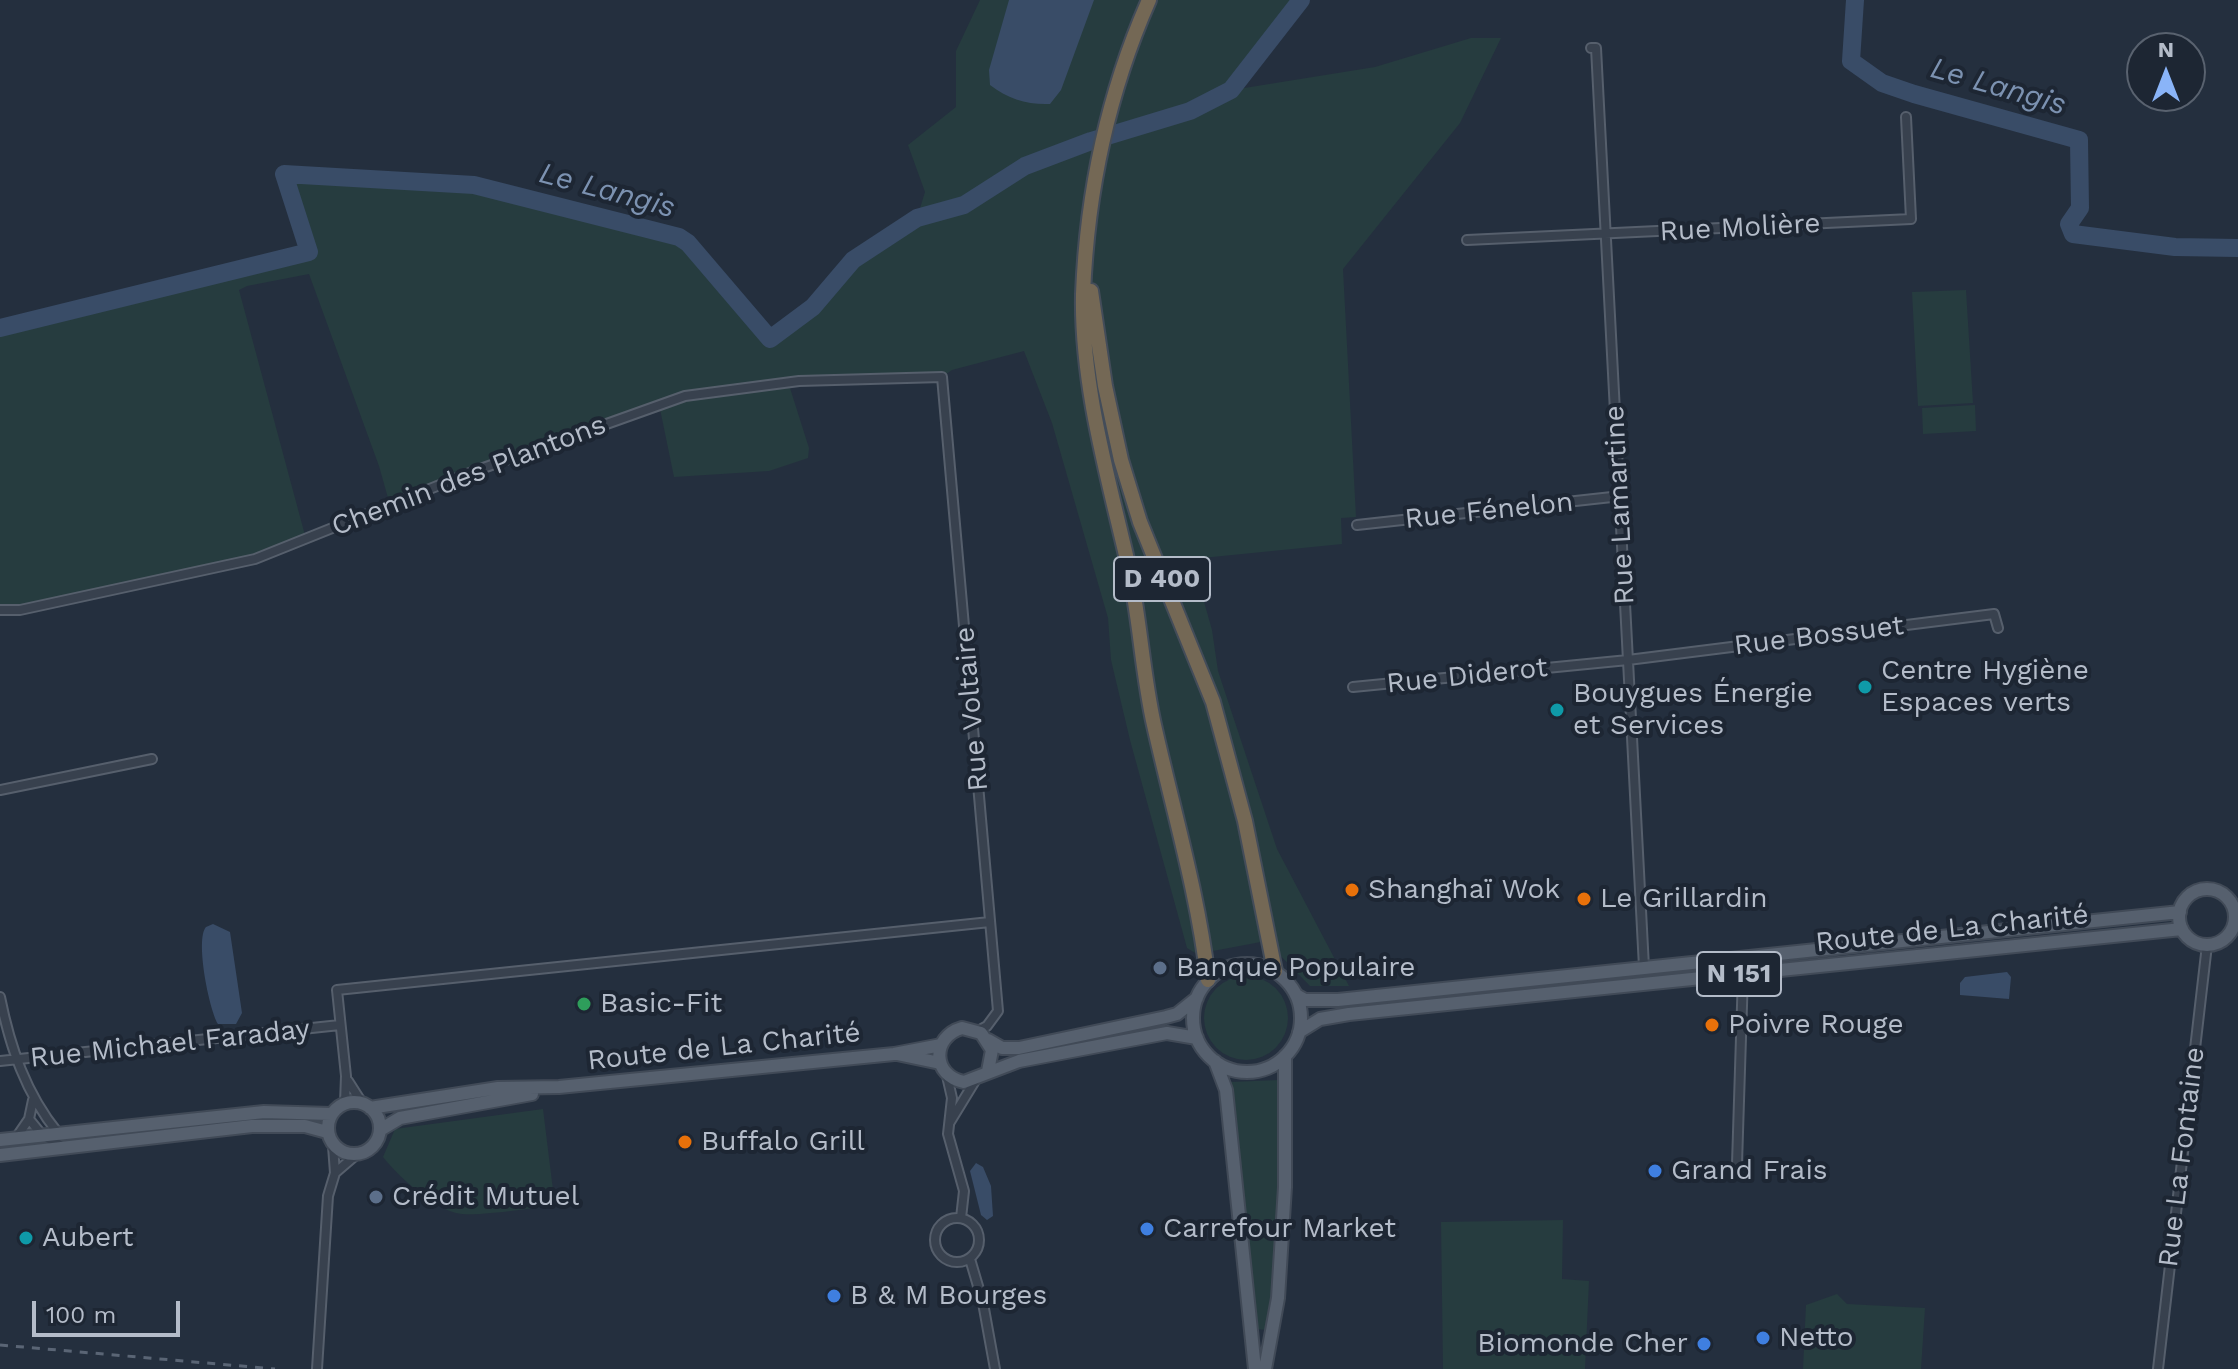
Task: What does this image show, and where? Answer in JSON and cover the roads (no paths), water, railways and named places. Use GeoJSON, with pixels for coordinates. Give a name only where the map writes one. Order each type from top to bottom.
{"type":"FeatureCollection","features":[{"type":"Feature","properties":{"kind":"highway","name":"D 400"},"geometry":{"type":"LineString","coordinates":[[1149,0],[1128,48],[1100,152],[1087,255],[1085,339],[1095,407],[1135,596],[1153,723],[1189,869],[1208,980]]}},
{"type":"Feature","properties":{"kind":"highway","name":"D 400"},"geometry":{"type":"LineString","coordinates":[[1087,255],[1105,386],[1121,460],[1165,587],[1192,644],[1213,702],[1245,821],[1275,971]]}},
{"type":"Feature","properties":{"kind":"main road"},"geometry":{"type":"LineString","coordinates":[[2202,890],[2221,893],[2236,906],[2236,924],[2226,937],[2207,945],[2194,941],[2182,929],[2180,912],[2190,895],[2202,890]]}},
{"type":"Feature","properties":{"kind":"main road","name":"Route de La Charité"},"geometry":{"type":"LineString","coordinates":[[1296,995],[1305,1000],[1338,1000],[2180,912]]}},
{"type":"Feature","properties":{"kind":"main road","name":"Route de La Charité"},"geometry":{"type":"LineString","coordinates":[[1299,1032],[1320,1019],[1349,1014],[2182,929]]}},
{"type":"Feature","properties":{"kind":"main road"},"geometry":{"type":"LineString","coordinates":[[1197,1038],[1167,1033],[1019,1061],[988,1071],[975,1081],[960,1082],[944,1069],[941,1045],[954,1031],[978,1031],[1002,1048],[1166,1017],[1177,1014],[1197,998],[1208,980],[1222,970],[1240,964],[1258,965],[1275,971],[1296,995],[1300,1007],[1299,1032],[1285,1056],[1273,1065],[1244,1072],[1215,1061]]}},
{"type":"Feature","properties":{"kind":"main road"},"geometry":{"type":"LineString","coordinates":[[1197,998],[1193,1018],[1197,1038],[1215,1061],[1226,1090],[1255,1369]]}},
{"type":"Feature","properties":{"kind":"main road"},"geometry":{"type":"LineString","coordinates":[[988,1040],[993,1058],[988,1071]]}},
{"type":"Feature","properties":{"kind":"main road","name":"Route de La Charité"},"geometry":{"type":"LineString","coordinates":[[366,1106],[498,1088],[559,1087],[894,1054],[941,1045]]}},
{"type":"Feature","properties":{"kind":"main road","name":"Route de La Charité"},"geometry":{"type":"LineString","coordinates":[[894,1054],[944,1069]]}},
{"type":"Feature","properties":{"kind":"main road"},"geometry":{"type":"LineString","coordinates":[[1265,1369],[1278,1298],[1285,1187],[1285,1056]]}},
{"type":"Feature","properties":{"kind":"main road","name":"Route de La Charité"},"geometry":{"type":"LineString","coordinates":[[380,1130],[400,1118],[559,1087]]}},
{"type":"Feature","properties":{"kind":"main road"},"geometry":{"type":"LineString","coordinates":[[345,1103],[366,1106],[378,1118],[380,1130],[373,1147],[356,1155],[344,1153],[333,1146],[327,1132],[331,1114],[345,1103]]}},
{"type":"Feature","properties":{"kind":"main road"},"geometry":{"type":"LineString","coordinates":[[0,1140],[264,1112],[331,1114]]}},
{"type":"Feature","properties":{"kind":"main road"},"geometry":{"type":"LineString","coordinates":[[0,1155],[252,1126],[305,1126],[327,1132]]}},
{"type":"Feature","properties":{"kind":"main road"},"geometry":{"type":"LineString","coordinates":[[0,1148],[49,1136]]}},
{"type":"Feature","properties":{"kind":"street","name":"Rue Lamartine"},"geometry":{"type":"LineString","coordinates":[[1591,48],[1596,48],[1644,967]]}},
{"type":"Feature","properties":{"kind":"street","name":"Rue Molière"},"geometry":{"type":"LineString","coordinates":[[1467,240],[1911,219],[1906,117]]}},
{"type":"Feature","properties":{"kind":"street","name":"Chemin des Plantons"},"geometry":{"type":"LineString","coordinates":[[0,610],[20,610],[255,559],[472,472],[685,396],[799,381],[942,377]]}},
{"type":"Feature","properties":{"kind":"street","name":"Rue Voltaire"},"geometry":{"type":"LineString","coordinates":[[942,377],[998,1011],[978,1031]]}},
{"type":"Feature","properties":{"kind":"street","name":"Rue Fénelon"},"geometry":{"type":"LineString","coordinates":[[1357,525],[1621,496]]}},
{"type":"Feature","properties":{"kind":"street","name":"Rue Bossuet"},"geometry":{"type":"LineString","coordinates":[[1628,660],[1994,614],[1998,628]]}},
{"type":"Feature","properties":{"kind":"street","name":"Rue Diderot"},"geometry":{"type":"LineString","coordinates":[[1353,687],[1628,660]]}},
{"type":"Feature","properties":{"kind":"street"},"geometry":{"type":"LineString","coordinates":[[0,790],[152,759]]}},
{"type":"Feature","properties":{"kind":"street"},"geometry":{"type":"LineString","coordinates":[[345,1103],[346,1076],[337,990],[990,922]]}},
{"type":"Feature","properties":{"kind":"street","name":"Rue La Fontaine"},"geometry":{"type":"LineString","coordinates":[[2158,1369],[2207,945]]}},
{"type":"Feature","properties":{"kind":"street"},"geometry":{"type":"LineString","coordinates":[[1737,1164],[1743,974]]}},
{"type":"Feature","properties":{"kind":"street"},"geometry":{"type":"LineString","coordinates":[[0,997],[17,1060],[49,1136]]}},
{"type":"Feature","properties":{"kind":"street","name":"Rue Michael Faraday"},"geometry":{"type":"LineString","coordinates":[[0,1061],[340,1025]]}},
{"type":"Feature","properties":{"kind":"street"},"geometry":{"type":"LineString","coordinates":[[944,1069],[952,1091],[948,1134],[964,1191],[961,1218]]}},
{"type":"Feature","properties":{"kind":"street"},"geometry":{"type":"LineString","coordinates":[[346,1076],[366,1106]]}},
{"type":"Feature","properties":{"kind":"street"},"geometry":{"type":"LineString","coordinates":[[950,1122],[975,1081]]}},
{"type":"Feature","properties":{"kind":"street"},"geometry":{"type":"LineString","coordinates":[[16,1138],[29,1119],[33,1100]]}},
{"type":"Feature","properties":{"kind":"street"},"geometry":{"type":"LineString","coordinates":[[29,1119],[70,1149]]}},
{"type":"Feature","properties":{"kind":"street"},"geometry":{"type":"LineString","coordinates":[[317,1369],[328,1196],[335,1173],[333,1146]]}},
{"type":"Feature","properties":{"kind":"street"},"geometry":{"type":"LineString","coordinates":[[335,1173],[356,1155]]}},
{"type":"Feature","properties":{"kind":"street"},"geometry":{"type":"LineString","coordinates":[[961,1218],[941,1224],[935,1245],[948,1261],[970,1259]]}},
{"type":"Feature","properties":{"kind":"street"},"geometry":{"type":"LineString","coordinates":[[961,1218],[978,1232],[978,1247],[970,1259]]}},
{"type":"Feature","properties":{"kind":"street"},"geometry":{"type":"LineString","coordinates":[[970,1259],[983,1303],[995,1369]]}},
{"type":"Feature","properties":{"kind":"water"},"geometry":{"type":"Polygon","coordinates":[[[1009,0],[1094,0],[1061,90],[1050,104],[1018,100],[990,85],[989,70],[1009,0]]]}},
{"type":"Feature","properties":{"kind":"water"},"geometry":{"type":"Polygon","coordinates":[[[213,924],[230,932],[242,1013],[236,1024],[218,1024],[207,990],[203,934],[206,927],[213,924]]]}},
{"type":"Feature","properties":{"kind":"water"},"geometry":{"type":"Polygon","coordinates":[[[2007,972],[2011,977],[2009,999],[1960,995],[1960,983],[1965,977],[2007,972]]]}},
{"type":"Feature","properties":{"kind":"water"},"geometry":{"type":"Polygon","coordinates":[[[976,1163],[983,1167],[991,1186],[993,1216],[987,1220],[981,1215],[970,1171],[976,1163]]]}},
{"type":"Feature","properties":{"kind":"waterway","name":"Le Langis"},"geometry":{"type":"LineString","coordinates":[[0,328],[309,252],[284,174],[474,185],[679,237],[688,243],[770,339],[813,307],[853,260],[917,218],[964,205],[1025,166],[1091,141],[1190,111],[1231,90],[1301,0]]}},
{"type":"Feature","properties":{"kind":"waterway","name":"Le Langis"},"geometry":{"type":"LineString","coordinates":[[1855,0],[1851,61],[1882,83],[2079,140],[2080,208],[2069,224],[2073,234],[2175,247],[2238,248]]}},
{"type":"Feature","properties":{"kind":"railway"},"geometry":{"type":"LineString","coordinates":[[0,1345],[275,1369]]}},
{"type":"Feature","properties":{"kind":"place","name":"Centre Hygiène Espaces verts"},"geometry":{"type":"Point","coordinates":[1865,687]}},
{"type":"Feature","properties":{"kind":"place","name":"Bouygues Énergie et Services"},"geometry":{"type":"Point","coordinates":[1557,710]}},
{"type":"Feature","properties":{"kind":"place","name":"Shanghaï Wok"},"geometry":{"type":"Point","coordinates":[1352,890]}},
{"type":"Feature","properties":{"kind":"place","name":"Le Grillardin"},"geometry":{"type":"Point","coordinates":[1584,899]}},
{"type":"Feature","properties":{"kind":"place","name":"Banque Populaire"},"geometry":{"type":"Point","coordinates":[1160,968]}},
{"type":"Feature","properties":{"kind":"place","name":"Basic-Fit"},"geometry":{"type":"Point","coordinates":[584,1004]}},
{"type":"Feature","properties":{"kind":"place","name":"Poivre Rouge"},"geometry":{"type":"Point","coordinates":[1712,1025]}},
{"type":"Feature","properties":{"kind":"place","name":"Buffalo Grill"},"geometry":{"type":"Point","coordinates":[685,1142]}},
{"type":"Feature","properties":{"kind":"place","name":"Grand Frais"},"geometry":{"type":"Point","coordinates":[1655,1171]}},
{"type":"Feature","properties":{"kind":"place","name":"Crédit Mutuel"},"geometry":{"type":"Point","coordinates":[376,1197]}},
{"type":"Feature","properties":{"kind":"place","name":"Carrefour Market"},"geometry":{"type":"Point","coordinates":[1147,1229]}},
{"type":"Feature","properties":{"kind":"place","name":"Aubert"},"geometry":{"type":"Point","coordinates":[26,1238]}},
{"type":"Feature","properties":{"kind":"place","name":"B & M Bourges"},"geometry":{"type":"Point","coordinates":[834,1296]}},
{"type":"Feature","properties":{"kind":"place","name":"Netto"},"geometry":{"type":"Point","coordinates":[1763,1338]}},
{"type":"Feature","properties":{"kind":"place","name":"Biomonde Cher"},"geometry":{"type":"Point","coordinates":[1704,1344]}}]}
